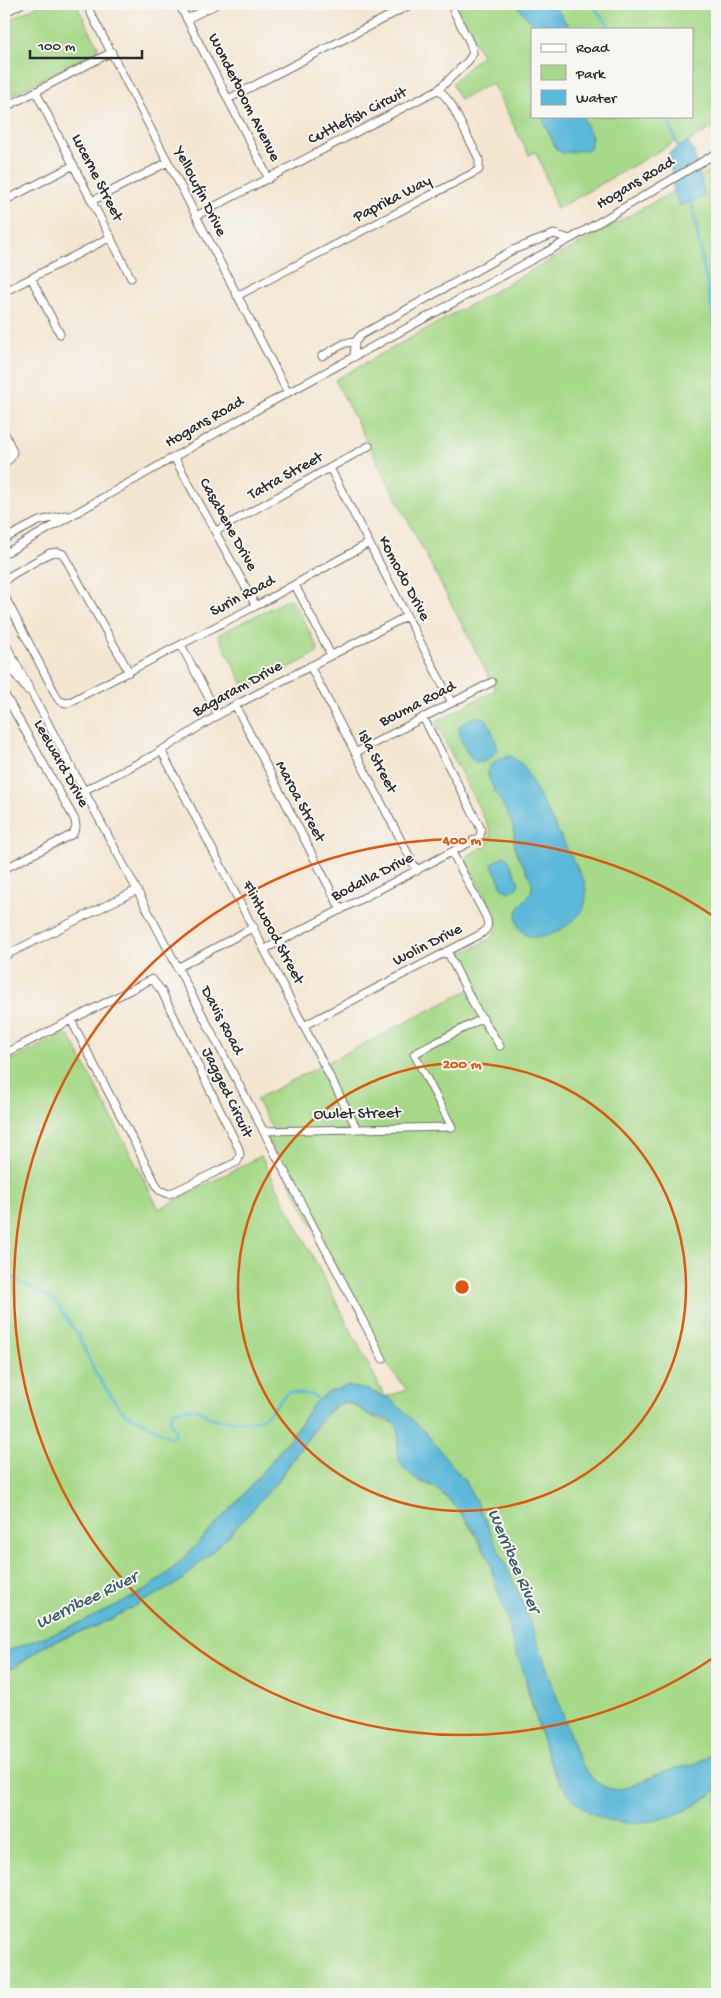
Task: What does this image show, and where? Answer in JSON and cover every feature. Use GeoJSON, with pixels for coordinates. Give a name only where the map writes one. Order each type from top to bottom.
{"type":"FeatureCollection","features":[{"type":"Feature","properties":{"kind":"street"},"geometry":{"type":"LineString","coordinates":[[4,13],[21,4]]}},
{"type":"Feature","properties":{"kind":"street","name":"Yellowfin Drive"},"geometry":{"type":"LineString","coordinates":[[86,4],[288,393]]}},
{"type":"Feature","properties":{"kind":"street","name":"Wonderboom Avenue"},"geometry":{"type":"LineString","coordinates":[[179,4],[269,179]]}},
{"type":"Feature","properties":{"kind":"street"},"geometry":{"type":"LineString","coordinates":[[186,20],[217,4]]}},
{"type":"Feature","properties":{"kind":"street"},"geometry":{"type":"LineString","coordinates":[[228,99],[412,4]]}},
{"type":"Feature","properties":{"kind":"street","name":"Cuttlefish Circuit"},"geometry":{"type":"LineString","coordinates":[[196,216],[439,89],[468,61],[473,53],[470,43],[450,4]]}},
{"type":"Feature","properties":{"kind":"street"},"geometry":{"type":"LineString","coordinates":[[4,108],[112,52]]}},
{"type":"Feature","properties":{"kind":"street","name":"Paprika Way"},"geometry":{"type":"LineString","coordinates":[[237,296],[479,170],[479,159],[451,104],[439,89]]}},
{"type":"Feature","properties":{"kind":"street","name":"Lucerne Street"},"geometry":{"type":"LineString","coordinates":[[36,92],[132,278]]}},
{"type":"Feature","properties":{"kind":"street","name":"Hogans Road"},"geometry":{"type":"LineString","coordinates":[[4,554],[288,393],[570,239],[714,155]]}},
{"type":"Feature","properties":{"kind":"street"},"geometry":{"type":"LineString","coordinates":[[92,201],[168,162]]}},
{"type":"Feature","properties":{"kind":"street"},"geometry":{"type":"LineString","coordinates":[[4,200],[74,164]]}},
{"type":"Feature","properties":{"kind":"street"},"geometry":{"type":"LineString","coordinates":[[322,356],[345,343],[355,342],[364,333],[513,250],[554,234],[570,239]]}},
{"type":"Feature","properties":{"kind":"street"},"geometry":{"type":"LineString","coordinates":[[4,292],[111,237]]}},
{"type":"Feature","properties":{"kind":"street"},"geometry":{"type":"LineString","coordinates":[[31,278],[60,334]]}},
{"type":"Feature","properties":{"kind":"street"},"geometry":{"type":"LineString","coordinates":[[354,358],[355,342]]}},
{"type":"Feature","properties":{"kind":"street"},"geometry":{"type":"LineString","coordinates":[[4,431],[12,446],[12,455],[4,463]]}},
{"type":"Feature","properties":{"kind":"street","name":"Tatra Street"},"geometry":{"type":"LineString","coordinates":[[216,532],[369,446]]}},
{"type":"Feature","properties":{"kind":"street","name":"Casabene Drive"},"geometry":{"type":"LineString","coordinates":[[174,457],[256,606]]}},
{"type":"Feature","properties":{"kind":"street","name":"Komodo Drive"},"geometry":{"type":"LineString","coordinates":[[330,468],[452,702]]}},
{"type":"Feature","properties":{"kind":"street","name":"Hogans Road"},"geometry":{"type":"LineString","coordinates":[[4,539],[39,521],[72,514]]}},
{"type":"Feature","properties":{"kind":"street","name":"Surin Road"},"geometry":{"type":"LineString","coordinates":[[4,595],[55,694],[62,702],[72,702],[256,606],[369,543]]}},
{"type":"Feature","properties":{"kind":"street"},"geometry":{"type":"LineString","coordinates":[[4,582],[10,576],[50,554],[58,552],[63,554],[67,558],[129,672]]}},
{"type":"Feature","properties":{"kind":"street"},"geometry":{"type":"LineString","coordinates":[[295,585],[331,655]]}},
{"type":"Feature","properties":{"kind":"street","name":"Bagaram Drive"},"geometry":{"type":"LineString","coordinates":[[83,791],[161,750],[235,705],[407,616]]}},
{"type":"Feature","properties":{"kind":"street","name":"Davis Road"},"geometry":{"type":"LineString","coordinates":[[4,641],[383,1358]]}},
{"type":"Feature","properties":{"kind":"street"},"geometry":{"type":"LineString","coordinates":[[181,644],[218,715]]}},
{"type":"Feature","properties":{"kind":"street","name":"Davis Road"},"geometry":{"type":"LineString","coordinates":[[4,659],[34,698]]}},
{"type":"Feature","properties":{"kind":"street","name":"Isla Street"},"geometry":{"type":"LineString","coordinates":[[310,666],[416,871]]}},
{"type":"Feature","properties":{"kind":"street","name":"Bouma Road"},"geometry":{"type":"LineString","coordinates":[[355,753],[492,682]]}},
{"type":"Feature","properties":{"kind":"street","name":"Leeward Drive"},"geometry":{"type":"LineString","coordinates":[[4,693],[75,820],[76,827],[73,834],[4,869]]}},
{"type":"Feature","properties":{"kind":"street","name":"Maroa Street"},"geometry":{"type":"LineString","coordinates":[[235,705],[341,910]]}},
{"type":"Feature","properties":{"kind":"street","name":"Bodalla Drive"},"geometry":{"type":"LineString","coordinates":[[265,949],[477,839],[481,834],[481,828],[423,718]]}},
{"type":"Feature","properties":{"kind":"street","name":"Flintwood Street"},"geometry":{"type":"LineString","coordinates":[[161,750],[357,1128]]}},
{"type":"Feature","properties":{"kind":"street","name":"Wolin Drive"},"geometry":{"type":"LineString","coordinates":[[305,1025],[481,934],[488,926],[486,917],[452,852]]}},
{"type":"Feature","properties":{"kind":"street"},"geometry":{"type":"LineString","coordinates":[[4,956],[137,890]]}},
{"type":"Feature","properties":{"kind":"street"},"geometry":{"type":"LineString","coordinates":[[177,968],[254,927]]}},
{"type":"Feature","properties":{"kind":"street"},"geometry":{"type":"LineString","coordinates":[[447,951],[482,1018],[500,1046]]}},
{"type":"Feature","properties":{"kind":"street","name":"Jagged Circuit"},"geometry":{"type":"LineString","coordinates":[[4,1054],[70,1020],[152,979],[160,990],[239,1149],[240,1155],[237,1162],[169,1194],[159,1190],[70,1020]]}},
{"type":"Feature","properties":{"kind":"street","name":"Owlet Street"},"geometry":{"type":"LineString","coordinates":[[263,1131],[452,1126],[414,1054],[482,1018]]}},
{"type":"Feature","properties":{"kind":"green space"},"geometry":{"type":"Polygon","coordinates":[[[41,4],[76,4],[98,46],[97,51],[4,99],[4,23],[41,4]]]}},
{"type":"Feature","properties":{"kind":"green space"},"geometry":{"type":"Polygon","coordinates":[[[454,4],[717,4],[717,125],[679,147],[676,141],[557,209],[541,163],[535,152],[529,155],[492,83],[460,100],[452,83],[482,55],[454,4]]]}},
{"type":"Feature","properties":{"kind":"green space"},"geometry":{"type":"Polygon","coordinates":[[[717,167],[717,1748],[697,1763],[671,1770],[622,1789],[606,1788],[592,1778],[575,1750],[523,1603],[481,1511],[464,1480],[392,1400],[314,1403],[249,1488],[190,1552],[158,1581],[124,1602],[90,1618],[4,1652],[4,1064],[64,1034],[69,1035],[159,1209],[261,1156],[385,1397],[407,1390],[383,1359],[263,1131],[273,1130],[256,1099],[475,987],[460,959],[462,954],[492,938],[498,926],[466,860],[467,856],[488,844],[491,832],[437,725],[438,720],[496,690],[335,380],[717,167]]]}},
{"type":"Feature","properties":{"kind":"green space"},"geometry":{"type":"Polygon","coordinates":[[[289,599],[293,601],[318,648],[317,653],[246,690],[218,635],[289,599]]]}},
{"type":"Feature","properties":{"kind":"green space"},"geometry":{"type":"Polygon","coordinates":[[[346,1402],[371,1416],[396,1425],[399,1429],[397,1445],[418,1481],[434,1487],[455,1506],[488,1557],[524,1673],[529,1696],[552,1768],[560,1784],[670,1816],[709,1797],[717,1789],[717,1994],[4,1994],[4,1671],[15,1668],[46,1645],[96,1626],[226,1539],[278,1481],[324,1416],[339,1404],[346,1402]]]}},
{"type":"Feature","properties":{"kind":"water"},"geometry":{"type":"Polygon","coordinates":[[[516,4],[554,4],[569,28],[534,28],[516,4]]]}},
{"type":"Feature","properties":{"kind":"water"},"geometry":{"type":"Polygon","coordinates":[[[542,118],[583,118],[592,137],[590,149],[562,153],[556,149],[542,118]]]}},
{"type":"Feature","properties":{"kind":"water"},"geometry":{"type":"Polygon","coordinates":[[[688,142],[694,153],[705,196],[680,206],[674,192],[669,153],[688,142]]]}},
{"type":"Feature","properties":{"kind":"water"},"geometry":{"type":"Polygon","coordinates":[[[477,716],[487,720],[498,749],[489,759],[476,763],[464,746],[459,726],[477,716]]]}},
{"type":"Feature","properties":{"kind":"water"},"geometry":{"type":"Polygon","coordinates":[[[511,756],[523,765],[585,883],[586,893],[583,909],[562,929],[542,937],[532,937],[524,933],[518,925],[517,912],[530,895],[532,884],[516,850],[512,823],[487,772],[497,760],[511,756]]]}},
{"type":"Feature","properties":{"kind":"water"},"geometry":{"type":"Polygon","coordinates":[[[504,856],[508,859],[519,882],[517,888],[508,892],[503,889],[492,865],[504,856]]]}},
{"type":"Feature","properties":{"kind":"water"},"geometry":{"type":"Polygon","coordinates":[[[347,1386],[368,1390],[392,1400],[427,1434],[464,1480],[481,1511],[523,1603],[575,1750],[592,1778],[606,1788],[622,1789],[671,1770],[697,1763],[717,1748],[717,1789],[683,1812],[663,1819],[643,1822],[612,1821],[588,1812],[570,1796],[556,1775],[546,1751],[490,1564],[479,1540],[459,1510],[443,1494],[432,1485],[419,1480],[404,1468],[398,1455],[398,1427],[388,1419],[371,1416],[348,1402],[336,1406],[327,1414],[271,1489],[227,1537],[182,1580],[104,1623],[51,1643],[4,1671],[4,1652],[74,1626],[141,1593],[171,1571],[241,1498],[291,1438],[314,1403],[329,1392],[347,1386]]]}},
{"type":"Feature","properties":{"kind":"waterway"},"geometry":{"type":"LineString","coordinates":[[591,4],[611,28]]}},
{"type":"Feature","properties":{"kind":"waterway"},"geometry":{"type":"LineString","coordinates":[[668,118],[679,150]]}},
{"type":"Feature","properties":{"kind":"waterway"},"geometry":{"type":"LineString","coordinates":[[691,199],[717,338]]}},
{"type":"Feature","properties":{"kind":"waterway"},"geometry":{"type":"LineString","coordinates":[[4,1273],[55,1301],[78,1335],[96,1374],[115,1402],[126,1414],[171,1438],[175,1435],[175,1430],[169,1421],[173,1411],[176,1410],[196,1409],[209,1417],[220,1420],[250,1421],[264,1417],[289,1392],[313,1395],[320,1403]]}},
{"type":"Feature","properties":{"kind":"water label","name":"Werribee River"},"geometry":{"type":"Point","coordinates":[513,1561]}},
{"type":"Feature","properties":{"kind":"water label","name":"Werribee River"},"geometry":{"type":"Point","coordinates":[87,1601]}}]}
